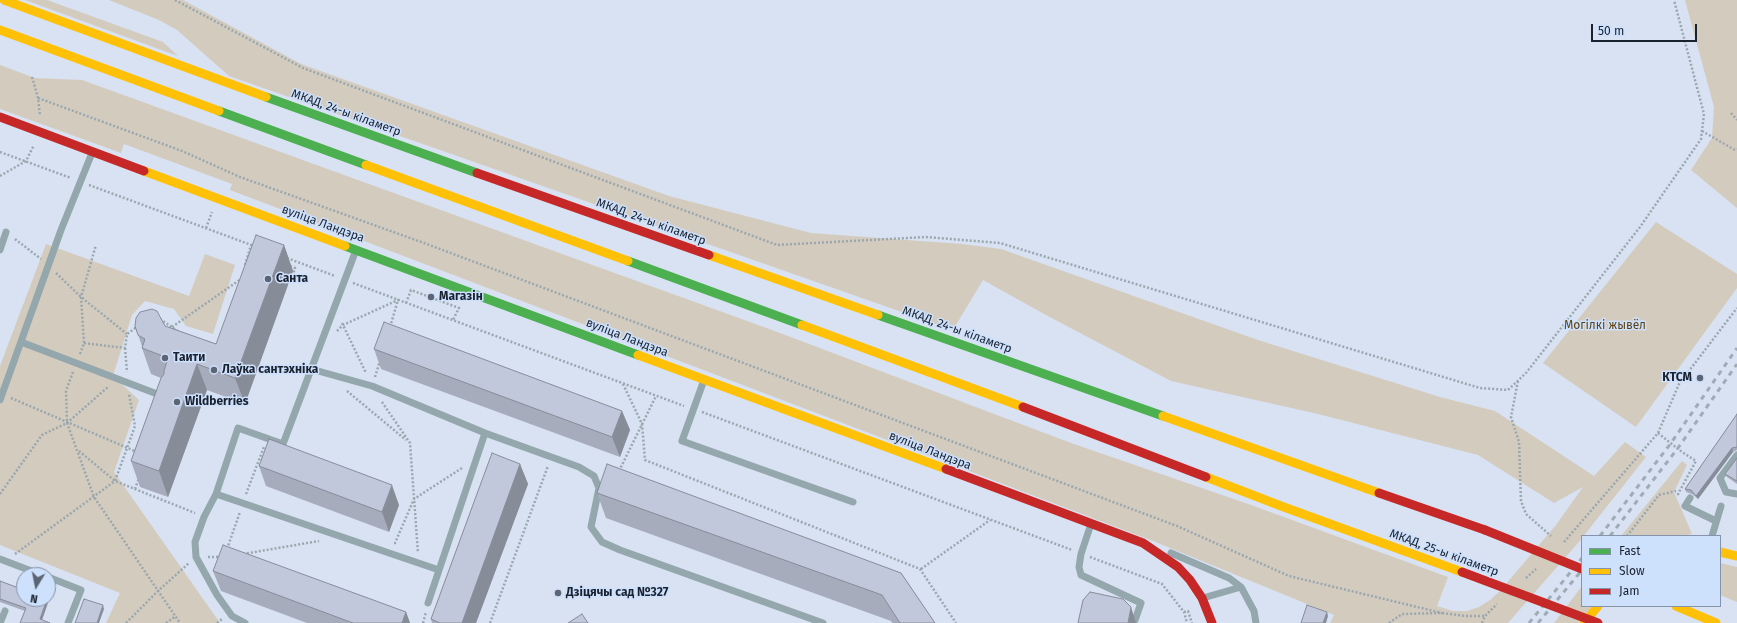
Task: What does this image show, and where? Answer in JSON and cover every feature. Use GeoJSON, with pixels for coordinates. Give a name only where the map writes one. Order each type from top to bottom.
{"type":"FeatureCollection","features":[{"type":"Feature","properties":{"kind":"main road","name":"МКАД, 24-ы кіламетр"},"geometry":{"type":"LineString","coordinates":[[4,0],[324,118],[1485,530],[1581,569]]}},
{"type":"Feature","properties":{"kind":"main road","name":"МКАД, 25-ы кіламетр"},"geometry":{"type":"LineString","coordinates":[[0,30],[1079,427],[1281,506],[1597,623]]}},
{"type":"Feature","properties":{"kind":"main road","name":"вуліца Ландэра"},"geometry":{"type":"LineString","coordinates":[[0,117],[1091,524],[1143,542],[1178,567],[1190,580],[1202,598],[1212,623]]}},
{"type":"Feature","properties":{"kind":"main road"},"geometry":{"type":"LineString","coordinates":[[1721,552],[1737,556]]}},
{"type":"Feature","properties":{"kind":"main road"},"geometry":{"type":"LineString","coordinates":[[1678,607],[1716,623]]}},
{"type":"Feature","properties":{"kind":"main road"},"geometry":{"type":"LineString","coordinates":[[1597,623],[1602,609]]}},
{"type":"Feature","properties":{"kind":"main road"},"geometry":{"type":"LineString","coordinates":[[1584,623],[1602,609]]}},
{"type":"Feature","properties":{"kind":"lane"},"geometry":{"type":"LineString","coordinates":[[1,396],[61,230],[82,182],[93,152]]}},
{"type":"Feature","properties":{"kind":"lane"},"geometry":{"type":"LineString","coordinates":[[0,250],[6,232]]}},
{"type":"Feature","properties":{"kind":"lane"},"geometry":{"type":"LineString","coordinates":[[246,623],[232,616],[217,595],[196,557],[195,542],[204,517],[216,494],[238,428],[283,444],[356,249]]}},
{"type":"Feature","properties":{"kind":"lane"},"geometry":{"type":"LineString","coordinates":[[21,342],[126,381],[169,399]]}},
{"type":"Feature","properties":{"kind":"lane"},"geometry":{"type":"LineString","coordinates":[[311,369],[372,386],[485,433],[550,458],[579,467],[594,476],[599,488],[591,526],[602,542],[620,550],[823,623]]}},
{"type":"Feature","properties":{"kind":"lane"},"geometry":{"type":"LineString","coordinates":[[704,379],[682,441],[853,502]]}},
{"type":"Feature","properties":{"kind":"lane"},"geometry":{"type":"LineString","coordinates":[[428,604],[485,433]]}},
{"type":"Feature","properties":{"kind":"lane"},"geometry":{"type":"LineString","coordinates":[[1737,455],[1720,478],[1726,492],[1737,494]]}},
{"type":"Feature","properties":{"kind":"lane"},"geometry":{"type":"LineString","coordinates":[[216,494],[439,570]]}},
{"type":"Feature","properties":{"kind":"lane"},"geometry":{"type":"LineString","coordinates":[[1689,499],[1685,506],[1716,521]]}},
{"type":"Feature","properties":{"kind":"lane"},"geometry":{"type":"LineString","coordinates":[[1712,535],[1721,506]]}},
{"type":"Feature","properties":{"kind":"lane"},"geometry":{"type":"LineString","coordinates":[[1091,524],[1081,554],[1079,567],[1081,575],[1141,603],[1135,620]]}},
{"type":"Feature","properties":{"kind":"lane"},"geometry":{"type":"LineString","coordinates":[[1143,542],[1193,561],[1229,578],[1241,587],[1254,611],[1256,623]]}},
{"type":"Feature","properties":{"kind":"lane"},"geometry":{"type":"LineString","coordinates":[[3,560],[21,567]]}},
{"type":"Feature","properties":{"kind":"lane"},"geometry":{"type":"LineString","coordinates":[[56,580],[81,590],[68,623]]}},
{"type":"Feature","properties":{"kind":"lane"},"geometry":{"type":"LineString","coordinates":[[1202,598],[1241,587]]}},
{"type":"Feature","properties":{"kind":"lane"},"geometry":{"type":"LineString","coordinates":[[0,623],[5,611]]}},
{"type":"Feature","properties":{"kind":"path"},"geometry":{"type":"LineString","coordinates":[[175,0],[303,68],[777,245],[926,238],[1000,243],[1480,388],[1508,390],[1526,373],[1640,227],[1701,139],[1704,114],[1674,0]]}},
{"type":"Feature","properties":{"kind":"path"},"geometry":{"type":"LineString","coordinates":[[38,98],[182,151],[240,177],[424,243],[1177,526],[1289,576],[1442,613],[1465,616],[1485,616]]}},
{"type":"Feature","properties":{"kind":"path"},"geometry":{"type":"LineString","coordinates":[[1731,113],[1737,120]]}},
{"type":"Feature","properties":{"kind":"path"},"geometry":{"type":"LineString","coordinates":[[1702,131],[1735,150],[1737,149]]}},
{"type":"Feature","properties":{"kind":"path"},"geometry":{"type":"LineString","coordinates":[[0,152],[256,247]]}},
{"type":"Feature","properties":{"kind":"path"},"geometry":{"type":"LineString","coordinates":[[6,232],[49,265],[82,297],[127,334]]}},
{"type":"Feature","properties":{"kind":"path"},"geometry":{"type":"LineString","coordinates":[[238,286],[251,245]]}},
{"type":"Feature","properties":{"kind":"path"},"geometry":{"type":"LineString","coordinates":[[283,257],[1162,584],[1184,612],[1187,623]]}},
{"type":"Feature","properties":{"kind":"path"},"geometry":{"type":"LineString","coordinates":[[287,269],[288,266],[295,268],[293,275]]}},
{"type":"Feature","properties":{"kind":"path"},"geometry":{"type":"LineString","coordinates":[[172,326],[241,279],[246,273]]}},
{"type":"Feature","properties":{"kind":"path"},"geometry":{"type":"LineString","coordinates":[[406,303],[411,290],[459,308],[453,320]]}},
{"type":"Feature","properties":{"kind":"path"},"geometry":{"type":"LineString","coordinates":[[333,336],[343,324],[398,300]]}},
{"type":"Feature","properties":{"kind":"path"},"geometry":{"type":"LineString","coordinates":[[389,328],[398,300]]}},
{"type":"Feature","properties":{"kind":"path"},"geometry":{"type":"LineString","coordinates":[[1559,548],[1658,433],[1679,384],[1737,308]]}},
{"type":"Feature","properties":{"kind":"path"},"geometry":{"type":"LineString","coordinates":[[158,318],[178,330],[181,336]]}},
{"type":"Feature","properties":{"kind":"path"},"geometry":{"type":"LineString","coordinates":[[342,318],[343,324],[372,386],[410,443],[418,563]]}},
{"type":"Feature","properties":{"kind":"path"},"geometry":{"type":"LineString","coordinates":[[3,560],[94,497],[114,481],[128,448],[135,426],[126,381],[128,367],[125,348],[127,334],[141,323]]}},
{"type":"Feature","properties":{"kind":"path"},"geometry":{"type":"LineString","coordinates":[[84,343],[125,348]]}},
{"type":"Feature","properties":{"kind":"path"},"geometry":{"type":"LineString","coordinates":[[372,386],[381,357]]}},
{"type":"Feature","properties":{"kind":"path"},"geometry":{"type":"LineString","coordinates":[[0,494],[42,435],[67,423],[128,367]]}},
{"type":"Feature","properties":{"kind":"path"},"geometry":{"type":"LineString","coordinates":[[1518,380],[1511,417],[1519,442],[1521,501],[1526,514],[1555,542]]}},
{"type":"Feature","properties":{"kind":"path"},"geometry":{"type":"LineString","coordinates":[[623,383],[642,424],[645,460],[920,569],[956,623]]}},
{"type":"Feature","properties":{"kind":"path"},"geometry":{"type":"LineString","coordinates":[[344,388],[410,443]]}},
{"type":"Feature","properties":{"kind":"path"},"geometry":{"type":"LineString","coordinates":[[1,396],[140,454]]}},
{"type":"Feature","properties":{"kind":"path"},"geometry":{"type":"LineString","coordinates":[[594,476],[618,472],[656,396]]}},
{"type":"Feature","properties":{"kind":"path"},"geometry":{"type":"LineString","coordinates":[[1658,433],[1696,461],[1678,494],[1689,499]]}},
{"type":"Feature","properties":{"kind":"path"},"geometry":{"type":"LineString","coordinates":[[79,451],[114,481],[204,517]]}},
{"type":"Feature","properties":{"kind":"path"},"geometry":{"type":"LineString","coordinates":[[490,623],[550,458]]}},
{"type":"Feature","properties":{"kind":"path"},"geometry":{"type":"LineString","coordinates":[[388,542],[395,543],[414,499],[476,459]]}},
{"type":"Feature","properties":{"kind":"path"},"geometry":{"type":"LineString","coordinates":[[135,489],[140,476]]}},
{"type":"Feature","properties":{"kind":"path"},"geometry":{"type":"LineString","coordinates":[[1628,535],[1659,495],[1676,491]]}},
{"type":"Feature","properties":{"kind":"path"},"geometry":{"type":"LineString","coordinates":[[94,497],[105,515],[159,590],[180,623]]}},
{"type":"Feature","properties":{"kind":"path"},"geometry":{"type":"LineString","coordinates":[[920,569],[990,520]]}},
{"type":"Feature","properties":{"kind":"path"},"geometry":{"type":"LineString","coordinates":[[240,554],[342,537]]}},
{"type":"Feature","properties":{"kind":"path"},"geometry":{"type":"LineString","coordinates":[[126,623],[159,590],[196,557],[225,557]]}},
{"type":"Feature","properties":{"kind":"path"},"geometry":{"type":"LineString","coordinates":[[1525,579],[1536,568]]}},
{"type":"Feature","properties":{"kind":"path"},"geometry":{"type":"LineString","coordinates":[[1482,623],[1485,616],[1502,600]]}},
{"type":"Feature","properties":{"kind":"path"},"geometry":{"type":"LineString","coordinates":[[1184,612],[1188,611],[1192,623]]}},
{"type":"Feature","properties":{"kind":"path"},"geometry":{"type":"LineString","coordinates":[[1389,623],[1402,614],[1442,613]]}},
{"type":"Feature","properties":{"kind":"path"},"geometry":{"type":"LineString","coordinates":[[166,623],[176,616]]}},
{"type":"Feature","properties":{"kind":"green space"},"geometry":{"type":"Polygon","coordinates":[[[25,0],[47,0],[163,42],[178,56],[25,0]]]}},
{"type":"Feature","properties":{"kind":"green space"},"geometry":{"type":"Polygon","coordinates":[[[109,0],[183,0],[301,64],[669,196],[811,233],[962,244],[1001,249],[1258,340],[1440,397],[1495,411],[1594,476],[1625,442],[1646,457],[1584,535],[1581,535],[1581,539],[1578,543],[1508,623],[1330,623],[1334,615],[1153,541],[230,190],[232,184],[124,144],[121,153],[0,109],[0,65],[35,78],[82,80],[772,330],[1071,443],[1251,505],[1448,577],[1437,606],[1453,611],[1467,611],[1479,607],[1500,591],[1556,525],[1583,487],[1554,503],[1478,455],[1318,414],[1171,381],[983,280],[953,330],[229,76],[177,30],[159,20],[109,0]]]}},
{"type":"Feature","properties":{"kind":"green space"},"geometry":{"type":"Polygon","coordinates":[[[1685,0],[1737,0],[1737,208],[1691,170],[1712,138],[1714,107],[1685,0]]]}},
{"type":"Feature","properties":{"kind":"green space","name":"Могілкі жывёл"},"geometry":{"type":"Polygon","coordinates":[[[1656,222],[1737,274],[1737,288],[1636,427],[1543,363],[1656,222]]]}},
{"type":"Feature","properties":{"kind":"green space"},"geometry":{"type":"Polygon","coordinates":[[[46,244],[189,296],[205,254],[235,265],[213,334],[186,326],[174,309],[145,301],[132,315],[113,376],[139,400],[114,472],[220,623],[106,623],[120,593],[0,545],[0,366],[46,244]]]}},
{"type":"Feature","properties":{"kind":"green space"},"geometry":{"type":"Polygon","coordinates":[[[1682,461],[1687,465],[1674,492],[1692,534],[1622,535],[1682,461]]]}},
{"type":"Feature","properties":{"kind":"green space"},"geometry":{"type":"Polygon","coordinates":[[[1721,563],[1737,567],[1737,602],[1721,595],[1721,563]]]}},
{"type":"Feature","properties":{"kind":"green space"},"geometry":{"type":"Polygon","coordinates":[[[1581,587],[1581,607],[1592,607],[1578,623],[1554,623],[1581,587]]]}},
{"type":"Feature","properties":{"kind":"building"},"geometry":{"type":"Polygon","coordinates":[[[256,235],[284,245],[235,378],[197,364],[159,471],[131,461],[161,378],[164,374],[168,358],[142,348],[145,339],[138,335],[135,326],[136,318],[140,312],[152,309],[157,311],[165,326],[216,344],[256,235]]]}},
{"type":"Feature","properties":{"kind":"building"},"geometry":{"type":"Polygon","coordinates":[[[384,322],[622,411],[612,437],[374,349],[384,322]]]}},
{"type":"Feature","properties":{"kind":"building"},"geometry":{"type":"Polygon","coordinates":[[[1737,414],[1737,447],[1732,448],[1696,496],[1691,490],[1685,489],[1737,414]]]}},
{"type":"Feature","properties":{"kind":"building"},"geometry":{"type":"Polygon","coordinates":[[[269,439],[392,485],[382,512],[259,466],[269,439]]]}},
{"type":"Feature","properties":{"kind":"building"},"geometry":{"type":"Polygon","coordinates":[[[492,453],[520,464],[462,623],[440,623],[431,619],[492,453]]]}},
{"type":"Feature","properties":{"kind":"building"},"geometry":{"type":"Polygon","coordinates":[[[1737,458],[1737,481],[1725,474],[1737,458]]]}},
{"type":"Feature","properties":{"kind":"building"},"geometry":{"type":"Polygon","coordinates":[[[607,464],[901,573],[935,623],[900,623],[882,595],[597,493],[607,464]]]}},
{"type":"Feature","properties":{"kind":"building"},"geometry":{"type":"Polygon","coordinates":[[[223,545],[406,612],[402,623],[353,623],[213,571],[223,545]]]}},
{"type":"Feature","properties":{"kind":"building"},"geometry":{"type":"Polygon","coordinates":[[[0,581],[16,587],[16,605],[0,599],[0,581]]]}},
{"type":"Feature","properties":{"kind":"building"},"geometry":{"type":"Polygon","coordinates":[[[1090,592],[1123,599],[1131,607],[1128,623],[1078,623],[1083,600],[1090,592]]]}},
{"type":"Feature","properties":{"kind":"building"},"geometry":{"type":"Polygon","coordinates":[[[84,599],[103,605],[97,623],[75,623],[84,599]]]}},
{"type":"Feature","properties":{"kind":"building"},"geometry":{"type":"Polygon","coordinates":[[[1307,605],[1327,612],[1323,623],[1301,623],[1307,605]]]}},
{"type":"Feature","properties":{"kind":"building"},"geometry":{"type":"Polygon","coordinates":[[[23,607],[44,607],[40,619],[50,623],[20,623],[26,608],[23,607]]]}},
{"type":"Feature","properties":{"kind":"building"},"geometry":{"type":"Polygon","coordinates":[[[582,614],[588,623],[568,623],[582,614]]]}},
{"type":"Feature","properties":{"kind":"railway"},"geometry":{"type":"LineString","coordinates":[[1601,535],[1671,443],[1737,348]]}},
{"type":"Feature","properties":{"kind":"railway"},"geometry":{"type":"LineString","coordinates":[[1611,535],[1678,448],[1737,364]]}},
{"type":"Feature","properties":{"kind":"railway"},"geometry":{"type":"LineString","coordinates":[[1529,623],[1581,559]]}},
{"type":"Feature","properties":{"kind":"railway"},"geometry":{"type":"LineString","coordinates":[[1538,623],[1581,571]]}},
{"type":"Feature","properties":{"kind":"traffic: fast"},"geometry":{"type":"LineString","coordinates":[[266,97],[477,173]]}},
{"type":"Feature","properties":{"kind":"traffic: fast"},"geometry":{"type":"LineString","coordinates":[[219,111],[366,165]]}},
{"type":"Feature","properties":{"kind":"traffic: fast"},"geometry":{"type":"LineString","coordinates":[[345,246],[638,355]]}},
{"type":"Feature","properties":{"kind":"traffic: fast"},"geometry":{"type":"LineString","coordinates":[[628,261],[802,325]]}},
{"type":"Feature","properties":{"kind":"traffic: fast"},"geometry":{"type":"LineString","coordinates":[[878,315],[1163,416]]}},
{"type":"Feature","properties":{"kind":"traffic: slow"},"geometry":{"type":"LineString","coordinates":[[4,0],[266,97]]}},
{"type":"Feature","properties":{"kind":"traffic: slow"},"geometry":{"type":"LineString","coordinates":[[0,30],[219,111]]}},
{"type":"Feature","properties":{"kind":"traffic: slow"},"geometry":{"type":"LineString","coordinates":[[366,165],[628,261]]}},
{"type":"Feature","properties":{"kind":"traffic: slow"},"geometry":{"type":"LineString","coordinates":[[144,171],[345,246]]}},
{"type":"Feature","properties":{"kind":"traffic: slow"},"geometry":{"type":"LineString","coordinates":[[709,255],[878,315]]}},
{"type":"Feature","properties":{"kind":"traffic: slow"},"geometry":{"type":"LineString","coordinates":[[802,325],[1023,407]]}},
{"type":"Feature","properties":{"kind":"traffic: slow"},"geometry":{"type":"LineString","coordinates":[[638,355],[946,469]]}},
{"type":"Feature","properties":{"kind":"traffic: slow"},"geometry":{"type":"LineString","coordinates":[[1163,416],[1379,493]]}},
{"type":"Feature","properties":{"kind":"traffic: slow"},"geometry":{"type":"LineString","coordinates":[[1206,477],[1462,572]]}},
{"type":"Feature","properties":{"kind":"traffic: slow"},"geometry":{"type":"LineString","coordinates":[[1721,552],[1737,556]]}},
{"type":"Feature","properties":{"kind":"traffic: slow"},"geometry":{"type":"LineString","coordinates":[[1584,623],[1597,607]]}},
{"type":"Feature","properties":{"kind":"traffic: slow"},"geometry":{"type":"LineString","coordinates":[[1678,607],[1716,623]]}},
{"type":"Feature","properties":{"kind":"traffic: jam"},"geometry":{"type":"LineString","coordinates":[[0,117],[144,171]]}},
{"type":"Feature","properties":{"kind":"traffic: jam"},"geometry":{"type":"LineString","coordinates":[[477,173],[709,255]]}},
{"type":"Feature","properties":{"kind":"traffic: jam"},"geometry":{"type":"LineString","coordinates":[[1023,407],[1206,477]]}},
{"type":"Feature","properties":{"kind":"traffic: jam"},"geometry":{"type":"LineString","coordinates":[[946,469],[1143,543],[1178,567],[1190,580],[1202,598],[1212,623]]}},
{"type":"Feature","properties":{"kind":"traffic: jam"},"geometry":{"type":"LineString","coordinates":[[1379,493],[1485,530]]}},
{"type":"Feature","properties":{"kind":"traffic: jam"},"geometry":{"type":"LineString","coordinates":[[1485,530],[1581,569]]}},
{"type":"Feature","properties":{"kind":"traffic: jam"},"geometry":{"type":"LineString","coordinates":[[1462,572],[1598,623]]}},
{"type":"Feature","properties":{"kind":"place","name":"Санта"},"geometry":{"type":"Point","coordinates":[268,279]}},
{"type":"Feature","properties":{"kind":"place","name":"Магазін"},"geometry":{"type":"Point","coordinates":[431,297]}},
{"type":"Feature","properties":{"kind":"place","name":"Таити"},"geometry":{"type":"Point","coordinates":[165,358]}},
{"type":"Feature","properties":{"kind":"place","name":"Лаўка сантэхніка"},"geometry":{"type":"Point","coordinates":[214,370]}},
{"type":"Feature","properties":{"kind":"place","name":"КТСМ"},"geometry":{"type":"Point","coordinates":[1700,378]}},
{"type":"Feature","properties":{"kind":"place","name":"Wildberries"},"geometry":{"type":"Point","coordinates":[177,402]}},
{"type":"Feature","properties":{"kind":"place","name":"Дзіцячы сад №327"},"geometry":{"type":"Point","coordinates":[558,593]}}]}
